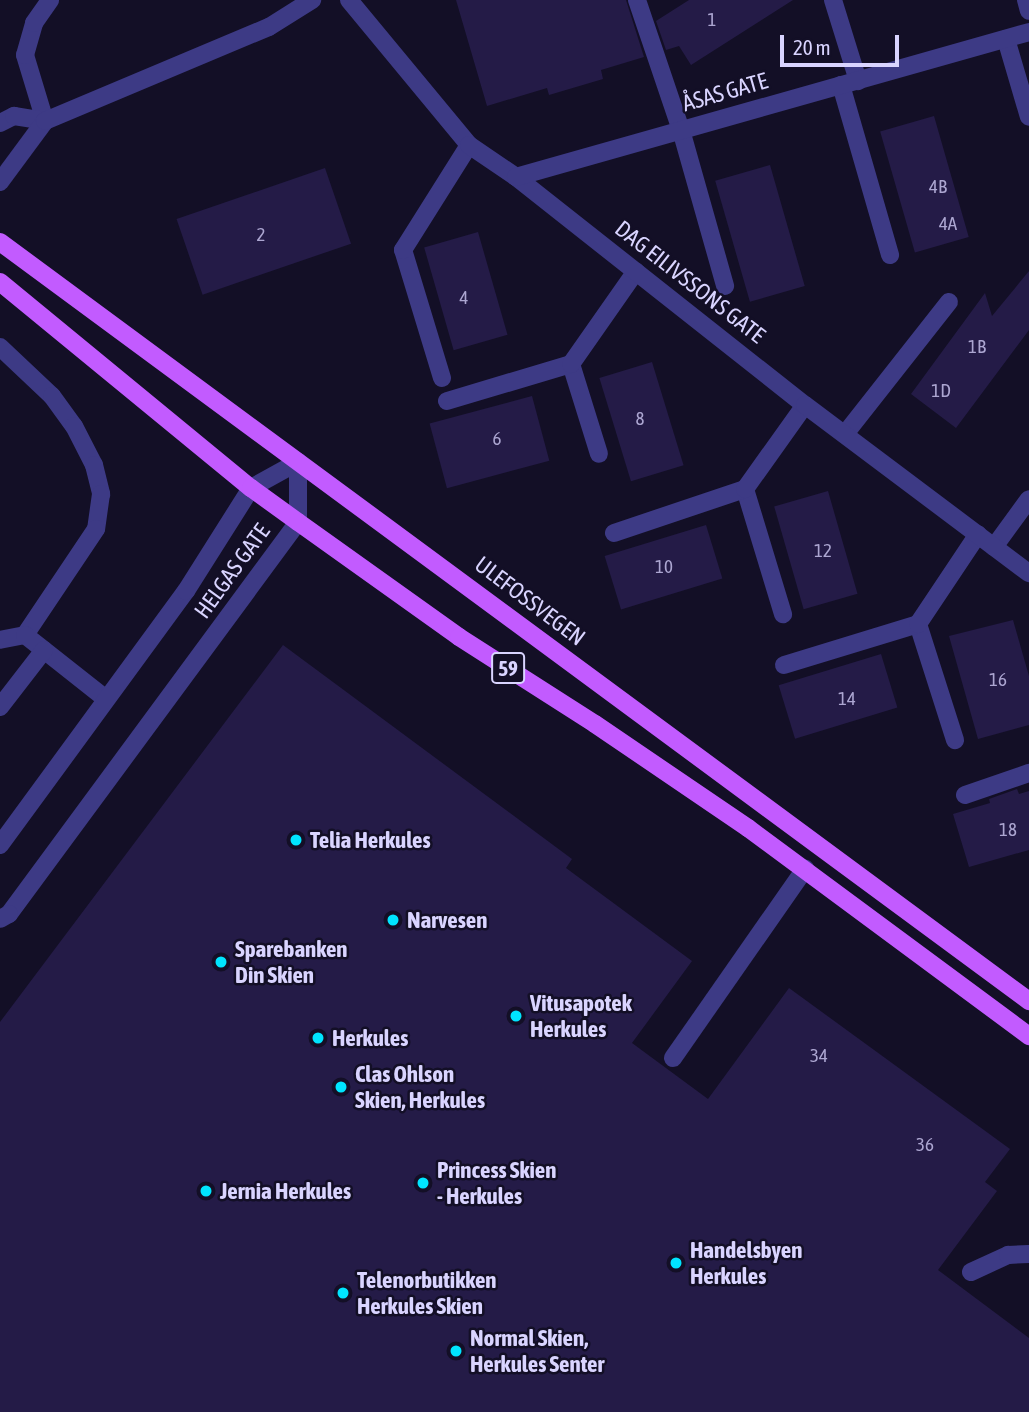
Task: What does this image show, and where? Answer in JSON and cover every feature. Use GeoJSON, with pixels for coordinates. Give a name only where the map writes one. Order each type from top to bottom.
{"type":"FeatureCollection","features":[{"type":"Feature","properties":{"kind":"main road","name":"ULEFOSSVEGEN"},"geometry":{"type":"LineString","coordinates":[[0,242],[1029,1001]]}},
{"type":"Feature","properties":{"kind":"main road","name":"59"},"geometry":{"type":"LineString","coordinates":[[0,282],[251,488],[459,637],[595,724],[805,869],[1029,1036]]}},
{"type":"Feature","properties":{"kind":"street"},"geometry":{"type":"LineString","coordinates":[[45,121],[25,55],[34,23],[50,0]]}},
{"type":"Feature","properties":{"kind":"street"},"geometry":{"type":"LineString","coordinates":[[0,182],[45,121],[269,27],[312,0]]}},
{"type":"Feature","properties":{"kind":"street","name":"DAG EILIVSSONS GATE"},"geometry":{"type":"LineString","coordinates":[[349,0],[469,145],[516,177],[805,405],[1029,573]]}},
{"type":"Feature","properties":{"kind":"street"},"geometry":{"type":"LineString","coordinates":[[637,0],[681,130],[725,286]]}},
{"type":"Feature","properties":{"kind":"street"},"geometry":{"type":"LineString","coordinates":[[833,0],[890,255]]}},
{"type":"Feature","properties":{"kind":"street"},"geometry":{"type":"LineString","coordinates":[[1026,0],[1029,11]]}},
{"type":"Feature","properties":{"kind":"street","name":"ÅSAS GATE"},"geometry":{"type":"LineString","coordinates":[[516,177],[1029,32]]}},
{"type":"Feature","properties":{"kind":"street"},"geometry":{"type":"LineString","coordinates":[[1006,39],[1029,117]]}},
{"type":"Feature","properties":{"kind":"street"},"geometry":{"type":"LineString","coordinates":[[0,123],[14,116],[45,121]]}},
{"type":"Feature","properties":{"kind":"street"},"geometry":{"type":"LineString","coordinates":[[442,378],[403,250],[469,145]]}},
{"type":"Feature","properties":{"kind":"street"},"geometry":{"type":"LineString","coordinates":[[447,401],[571,363],[636,271]]}},
{"type":"Feature","properties":{"kind":"street"},"geometry":{"type":"LineString","coordinates":[[845,435],[949,302]]}},
{"type":"Feature","properties":{"kind":"street"},"geometry":{"type":"LineString","coordinates":[[0,347],[52,397],[74,426],[93,465],[101,494],[96,529],[24,635],[0,640]]}},
{"type":"Feature","properties":{"kind":"street"},"geometry":{"type":"LineString","coordinates":[[571,363],[598,454]]}},
{"type":"Feature","properties":{"kind":"street"},"geometry":{"type":"LineString","coordinates":[[614,533],[745,489],[805,405]]}},
{"type":"Feature","properties":{"kind":"street","name":"HELGAS GATE"},"geometry":{"type":"LineString","coordinates":[[0,845],[186,591],[251,488],[298,462],[298,522],[9,914],[0,919]]}},
{"type":"Feature","properties":{"kind":"street"},"geometry":{"type":"LineString","coordinates":[[745,489],[783,614]]}},
{"type":"Feature","properties":{"kind":"street"},"geometry":{"type":"LineString","coordinates":[[994,547],[1029,499]]}},
{"type":"Feature","properties":{"kind":"street"},"geometry":{"type":"LineString","coordinates":[[784,665],[918,624],[978,534]]}},
{"type":"Feature","properties":{"kind":"street"},"geometry":{"type":"LineString","coordinates":[[918,624],[955,740]]}},
{"type":"Feature","properties":{"kind":"street"},"geometry":{"type":"LineString","coordinates":[[24,635],[106,699]]}},
{"type":"Feature","properties":{"kind":"street"},"geometry":{"type":"LineString","coordinates":[[0,707],[44,650]]}},
{"type":"Feature","properties":{"kind":"street"},"geometry":{"type":"LineString","coordinates":[[965,795],[1029,773]]}},
{"type":"Feature","properties":{"kind":"street"},"geometry":{"type":"LineString","coordinates":[[673,1058],[805,869]]}},
{"type":"Feature","properties":{"kind":"street"},"geometry":{"type":"LineString","coordinates":[[971,1272],[1008,1255],[1029,1254]]}},
{"type":"Feature","properties":{"kind":"building"},"geometry":{"type":"Polygon","coordinates":[[[456,0],[626,0],[644,57],[601,70],[603,79],[549,95],[547,88],[487,106],[456,0]]]}},
{"type":"Feature","properties":{"kind":"building"},"geometry":{"type":"Polygon","coordinates":[[[689,0],[793,0],[691,65],[679,46],[666,50],[656,21],[689,0]]]}},
{"type":"Feature","properties":{"kind":"building"},"geometry":{"type":"Polygon","coordinates":[[[934,116],[969,237],[915,253],[880,131],[934,116]]]}},
{"type":"Feature","properties":{"kind":"building"},"geometry":{"type":"Polygon","coordinates":[[[770,165],[805,286],[750,302],[715,181],[770,165]]]}},
{"type":"Feature","properties":{"kind":"building"},"geometry":{"type":"Polygon","coordinates":[[[325,168],[351,244],[203,295],[177,219],[325,168]]]}},
{"type":"Feature","properties":{"kind":"building"},"geometry":{"type":"Polygon","coordinates":[[[478,232],[507,335],[454,350],[424,247],[478,232]]]}},
{"type":"Feature","properties":{"kind":"building"},"geometry":{"type":"Polygon","coordinates":[[[1029,271],[1029,330],[956,428],[911,394],[985,293],[992,316],[1029,271]]]}},
{"type":"Feature","properties":{"kind":"building"},"geometry":{"type":"Polygon","coordinates":[[[652,362],[684,465],[631,481],[599,378],[652,362]]]}},
{"type":"Feature","properties":{"kind":"building"},"geometry":{"type":"Polygon","coordinates":[[[532,396],[549,461],[447,488],[430,423],[532,396]]]}},
{"type":"Feature","properties":{"kind":"building"},"geometry":{"type":"Polygon","coordinates":[[[828,491],[857,594],[804,609],[774,506],[828,491]]]}},
{"type":"Feature","properties":{"kind":"building"},"geometry":{"type":"Polygon","coordinates":[[[706,525],[722,579],[621,610],[605,556],[706,525]]]}},
{"type":"Feature","properties":{"kind":"building"},"geometry":{"type":"Polygon","coordinates":[[[1013,620],[1029,676],[1029,725],[978,739],[949,636],[1013,620]]]}},
{"type":"Feature","properties":{"kind":"building","name":"Herkules"},"geometry":{"type":"Polygon","coordinates":[[[283,645],[572,859],[566,868],[692,961],[632,1043],[708,1099],[789,988],[1010,1149],[985,1182],[997,1191],[938,1270],[1029,1338],[1029,1412],[0,1412],[0,1022],[283,645]]]}},
{"type":"Feature","properties":{"kind":"building"},"geometry":{"type":"Polygon","coordinates":[[[881,654],[897,708],[795,739],[779,685],[881,654]]]}},
{"type":"Feature","properties":{"kind":"building"},"geometry":{"type":"Polygon","coordinates":[[[1017,789],[1019,794],[1029,791],[1029,850],[969,867],[953,814],[990,803],[989,799],[1017,789]]]}},
{"type":"Feature","properties":{"kind":"place","name":"Telia Herkules"},"geometry":{"type":"Point","coordinates":[296,840]}},
{"type":"Feature","properties":{"kind":"place","name":"Narvesen"},"geometry":{"type":"Point","coordinates":[393,920]}},
{"type":"Feature","properties":{"kind":"place","name":"Sparebanken Din Skien"},"geometry":{"type":"Point","coordinates":[221,962]}},
{"type":"Feature","properties":{"kind":"place","name":"Vitusapotek Herkules"},"geometry":{"type":"Point","coordinates":[516,1016]}},
{"type":"Feature","properties":{"kind":"place","name":"Herkules"},"geometry":{"type":"Point","coordinates":[318,1038]}},
{"type":"Feature","properties":{"kind":"place","name":"Clas Ohlson Skien, Herkules"},"geometry":{"type":"Point","coordinates":[341,1087]}},
{"type":"Feature","properties":{"kind":"place","name":"Princess Skien - Herkules"},"geometry":{"type":"Point","coordinates":[423,1183]}},
{"type":"Feature","properties":{"kind":"place","name":"Jernia Herkules"},"geometry":{"type":"Point","coordinates":[206,1191]}},
{"type":"Feature","properties":{"kind":"place","name":"Handelsbyen Herkules"},"geometry":{"type":"Point","coordinates":[676,1263]}},
{"type":"Feature","properties":{"kind":"place","name":"Telenorbutikken Herkules Skien"},"geometry":{"type":"Point","coordinates":[343,1293]}},
{"type":"Feature","properties":{"kind":"place","name":"Normal Skien, Herkules Senter"},"geometry":{"type":"Point","coordinates":[456,1351]}}]}
